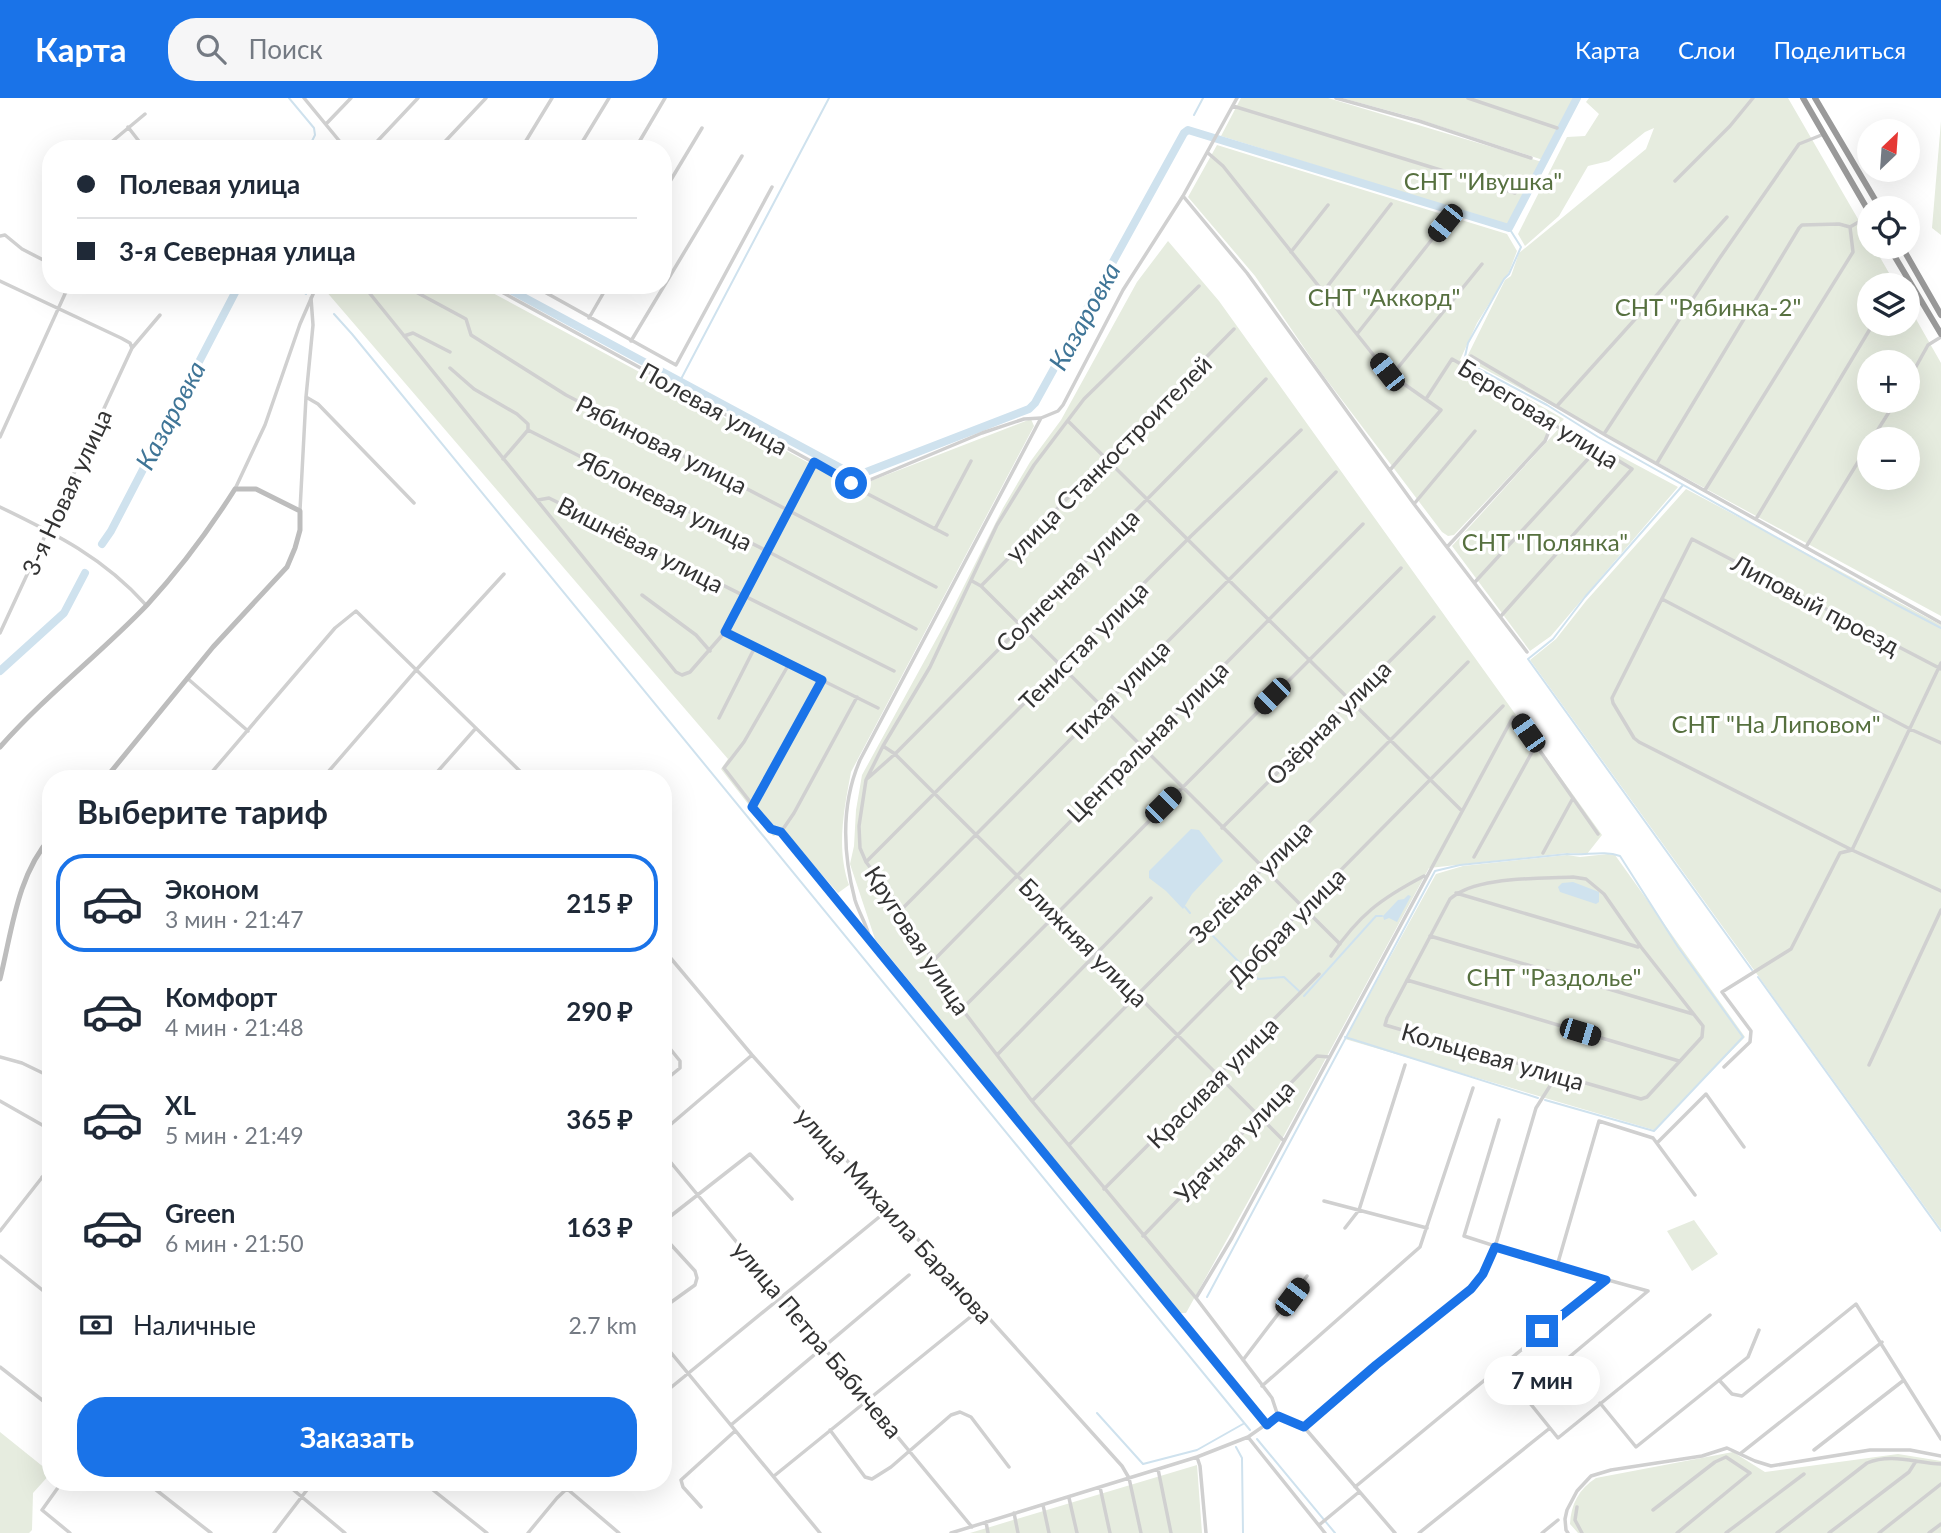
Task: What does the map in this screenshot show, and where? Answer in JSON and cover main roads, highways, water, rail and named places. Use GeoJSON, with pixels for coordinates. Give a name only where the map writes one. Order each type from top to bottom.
{"type":"FeatureCollection","features":[{"type":"Feature","properties":{"kind":"highway"},"geometry":{"type":"LineString","coordinates":[[1803,98],[1859,196]]}},
{"type":"Feature","properties":{"kind":"highway"},"geometry":{"type":"LineString","coordinates":[[1815,98],[1872,196]]}},
{"type":"Feature","properties":{"kind":"highway"},"geometry":{"type":"LineString","coordinates":[[1896,259],[1941,335]]}},
{"type":"Feature","properties":{"kind":"highway"},"geometry":{"type":"LineString","coordinates":[[1909,259],[1940,314]]}},
{"type":"Feature","properties":{"kind":"water"},"geometry":{"type":"Polygon","coordinates":[[[1191,829],[1199,830],[1223,861],[1192,894],[1183,909],[1149,878],[1149,871],[1191,829]]]}},
{"type":"Feature","properties":{"kind":"water"},"geometry":{"type":"Polygon","coordinates":[[[1573,882],[1599,892],[1599,902],[1596,904],[1560,892],[1558,887],[1562,883],[1573,882]]]}},
{"type":"Feature","properties":{"kind":"water"},"geometry":{"type":"Polygon","coordinates":[[[1411,896],[1397,922],[1389,918],[1384,920],[1383,916],[1398,900],[1411,896]]]}},
{"type":"Feature","properties":{"kind":"waterway"},"geometry":{"type":"LineString","coordinates":[[289,98],[314,128],[312,140]]}},
{"type":"Feature","properties":{"kind":"waterway"},"geometry":{"type":"LineString","coordinates":[[680,381],[829,98]]}},
{"type":"Feature","properties":{"kind":"waterway"},"geometry":{"type":"LineString","coordinates":[[1194,115],[1203,98]]}},
{"type":"Feature","properties":{"kind":"waterway","name":"Казаровка"},"geometry":{"type":"LineString","coordinates":[[518,294],[852,474],[861,474],[1029,409],[1035,403],[1188,130],[1509,228],[1577,98]]}},
{"type":"Feature","properties":{"kind":"waterway"},"geometry":{"type":"LineString","coordinates":[[1509,228],[1521,247],[1509,274],[1468,343],[1464,361],[1547,405],[1598,437],[1941,628]]}},
{"type":"Feature","properties":{"kind":"waterway","name":"Казаровка"},"geometry":{"type":"LineString","coordinates":[[102,544],[234,294]]}},
{"type":"Feature","properties":{"kind":"waterway"},"geometry":{"type":"LineString","coordinates":[[334,314],[1250,1430]]}},
{"type":"Feature","properties":{"kind":"waterway"},"geometry":{"type":"LineString","coordinates":[[1683,485],[1585,597],[1553,639],[1528,659],[1752,970]]}},
{"type":"Feature","properties":{"kind":"waterway","name":"Казаровка"},"geometry":{"type":"LineString","coordinates":[[0,671],[64,613],[85,573]]}},
{"type":"Feature","properties":{"kind":"waterway"},"geometry":{"type":"LineString","coordinates":[[1207,1297],[1435,871],[1460,865],[1567,854],[1607,853],[1620,856],[1678,947],[1743,1037],[1654,1131],[1545,1100]]}},
{"type":"Feature","properties":{"kind":"waterway"},"geometry":{"type":"LineString","coordinates":[[1185,907],[1190,913]]}},
{"type":"Feature","properties":{"kind":"waterway"},"geometry":{"type":"LineString","coordinates":[[1304,996],[1376,916],[1382,916]]}},
{"type":"Feature","properties":{"kind":"waterway"},"geometry":{"type":"LineString","coordinates":[[1208,931],[1242,965]]}},
{"type":"Feature","properties":{"kind":"waterway"},"geometry":{"type":"LineString","coordinates":[[1248,970],[1258,979],[1284,977],[1299,991]]}},
{"type":"Feature","properties":{"kind":"waterway"},"geometry":{"type":"LineString","coordinates":[[1758,977],[1941,1231]]}},
{"type":"Feature","properties":{"kind":"waterway"},"geometry":{"type":"LineString","coordinates":[[1345,1037],[1538,1098]]}},
{"type":"Feature","properties":{"kind":"waterway"},"geometry":{"type":"LineString","coordinates":[[1097,1413],[1143,1464],[1197,1450],[1243,1424]]}},
{"type":"Feature","properties":{"kind":"waterway"},"geometry":{"type":"LineString","coordinates":[[1257,1439],[1335,1533]]}},
{"type":"Feature","properties":{"kind":"waterway"},"geometry":{"type":"LineString","coordinates":[[1236,1447],[1242,1458],[1243,1533]]}},
{"type":"Feature","properties":{"kind":"park label","name":"СНТ \"Ивушка\""},"geometry":{"type":"Point","coordinates":[1483,180]}},
{"type":"Feature","properties":{"kind":"park label","name":"СНТ \"Аккорд\""},"geometry":{"type":"Point","coordinates":[1384,296]}},
{"type":"Feature","properties":{"kind":"park label","name":"СНТ \"Рябинка-2\""},"geometry":{"type":"Point","coordinates":[1708,306]}},
{"type":"Feature","properties":{"kind":"park label","name":"СНТ \"Полянка\""},"geometry":{"type":"Point","coordinates":[1545,541]}},
{"type":"Feature","properties":{"kind":"park label","name":"СНТ \"На Липовом\""},"geometry":{"type":"Point","coordinates":[1776,723]}},
{"type":"Feature","properties":{"kind":"park label","name":"СНТ \"Раздолье\""},"geometry":{"type":"Point","coordinates":[1554,976]}}]}
